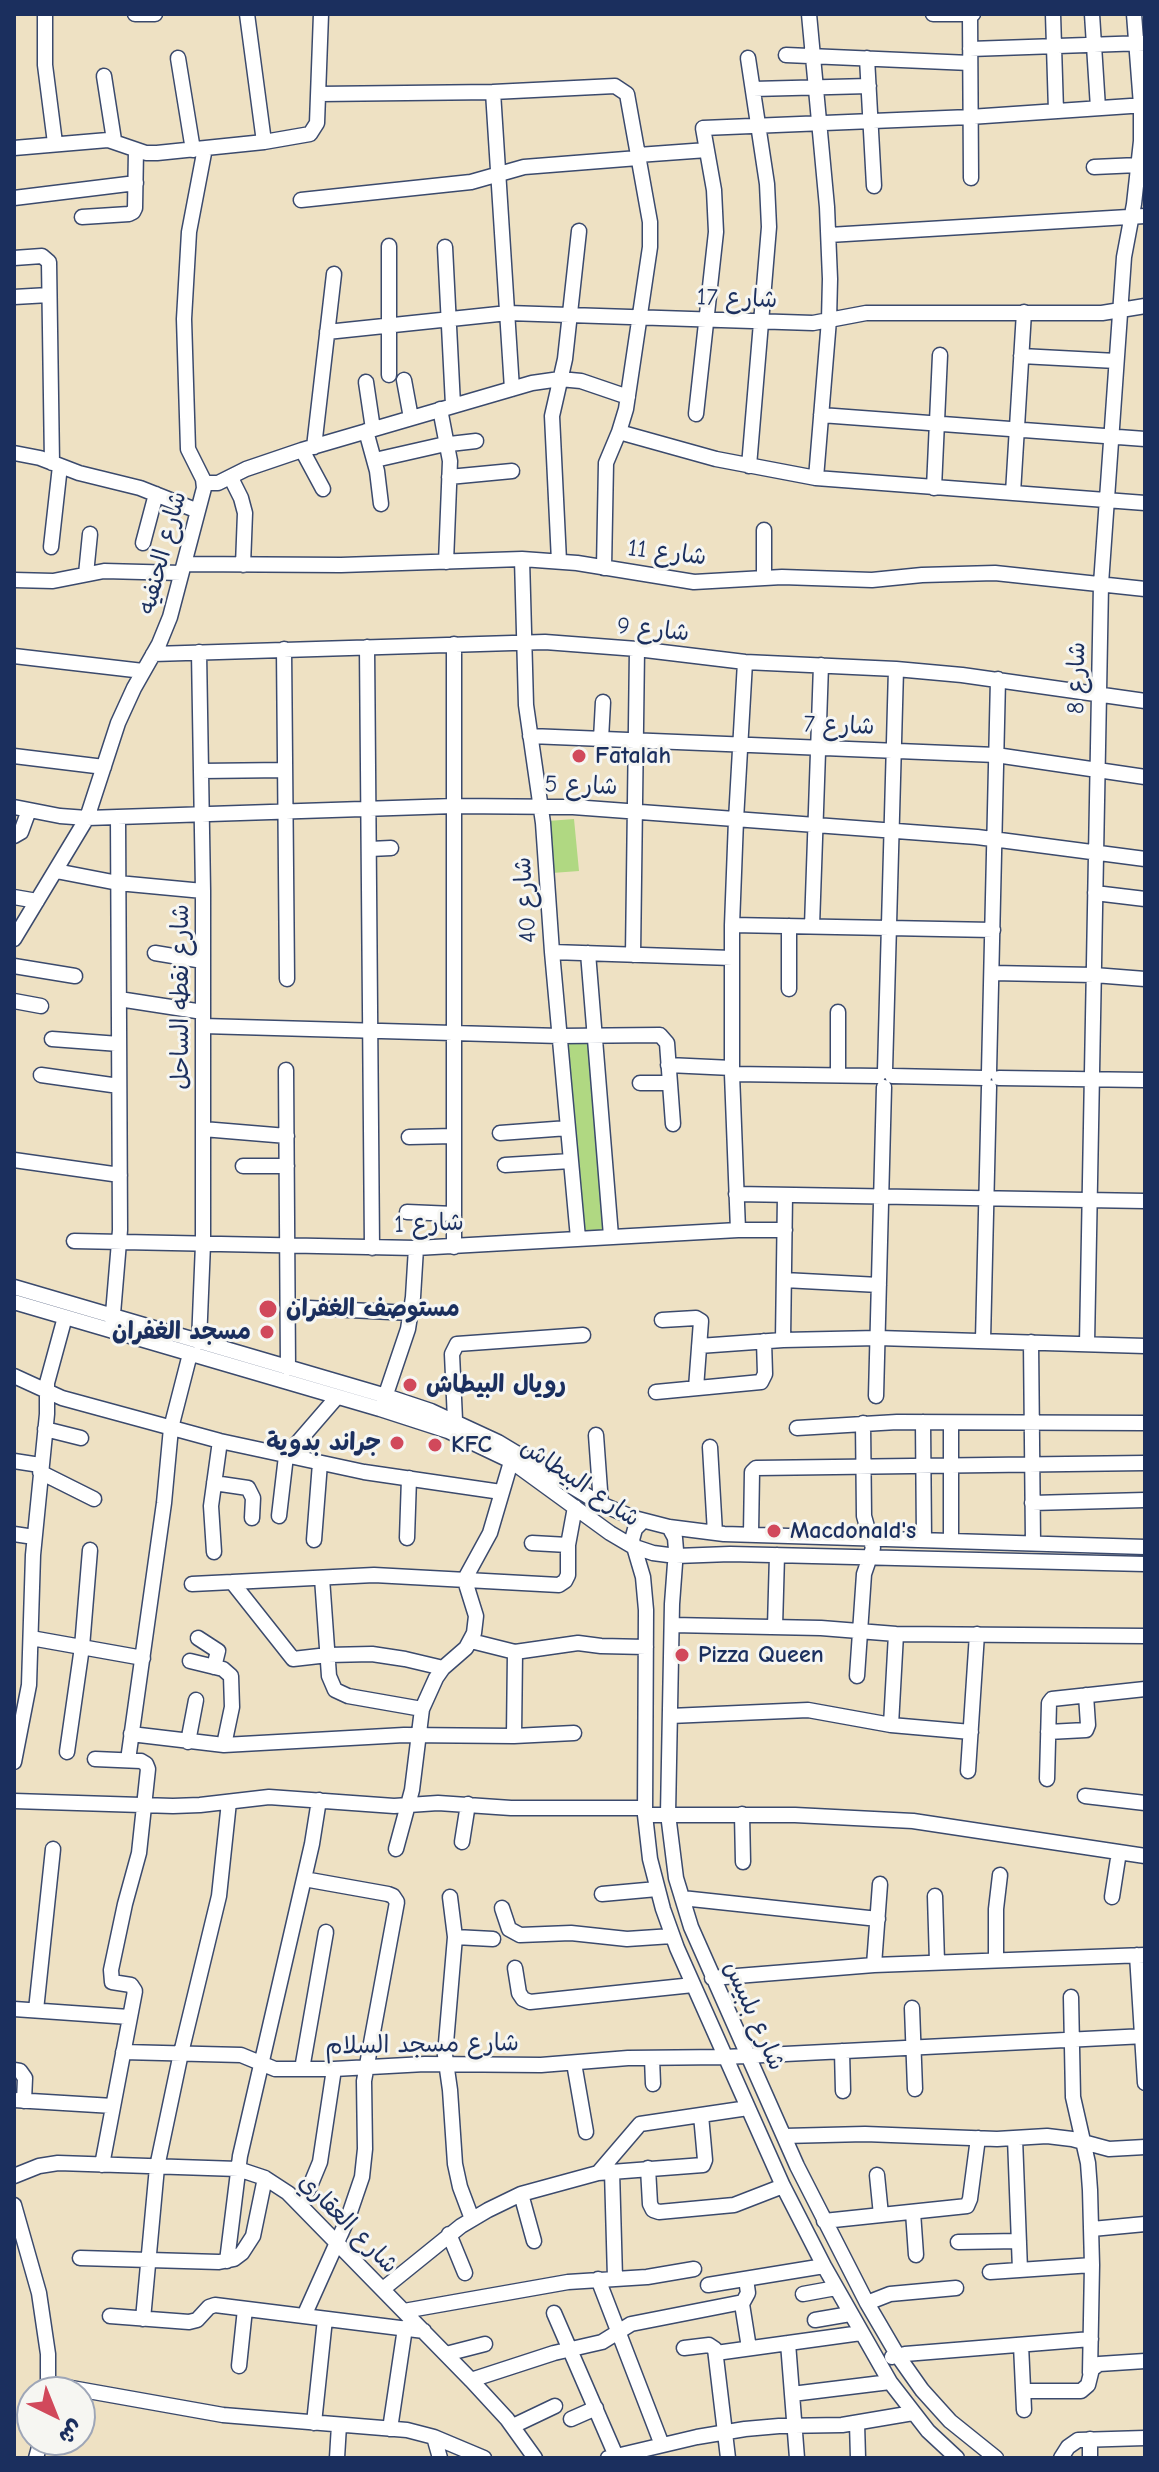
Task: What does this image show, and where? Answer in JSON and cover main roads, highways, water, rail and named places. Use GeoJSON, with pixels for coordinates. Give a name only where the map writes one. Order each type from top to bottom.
{"type":"FeatureCollection","features":[{"type":"Feature","properties":{"kind":"place","name":"Fatalah"},"geometry":{"type":"Point","coordinates":[579,756]}},
{"type":"Feature","properties":{"kind":"place","name":"مستوصف الغفران"},"geometry":{"type":"Point","coordinates":[268,1309]}},
{"type":"Feature","properties":{"kind":"place","name":"مسجد الغفران"},"geometry":{"type":"Point","coordinates":[267,1332]}},
{"type":"Feature","properties":{"kind":"place","name":"رويال البيطاش"},"geometry":{"type":"Point","coordinates":[410,1385]}},
{"type":"Feature","properties":{"kind":"place","name":"جراند بدوية"},"geometry":{"type":"Point","coordinates":[397,1443]}},
{"type":"Feature","properties":{"kind":"place","name":"KFC"},"geometry":{"type":"Point","coordinates":[435,1445]}},
{"type":"Feature","properties":{"kind":"place","name":"Macdonald's"},"geometry":{"type":"Point","coordinates":[774,1531]}},
{"type":"Feature","properties":{"kind":"place","name":"Pizza Queen"},"geometry":{"type":"Point","coordinates":[682,1655]}}]}
